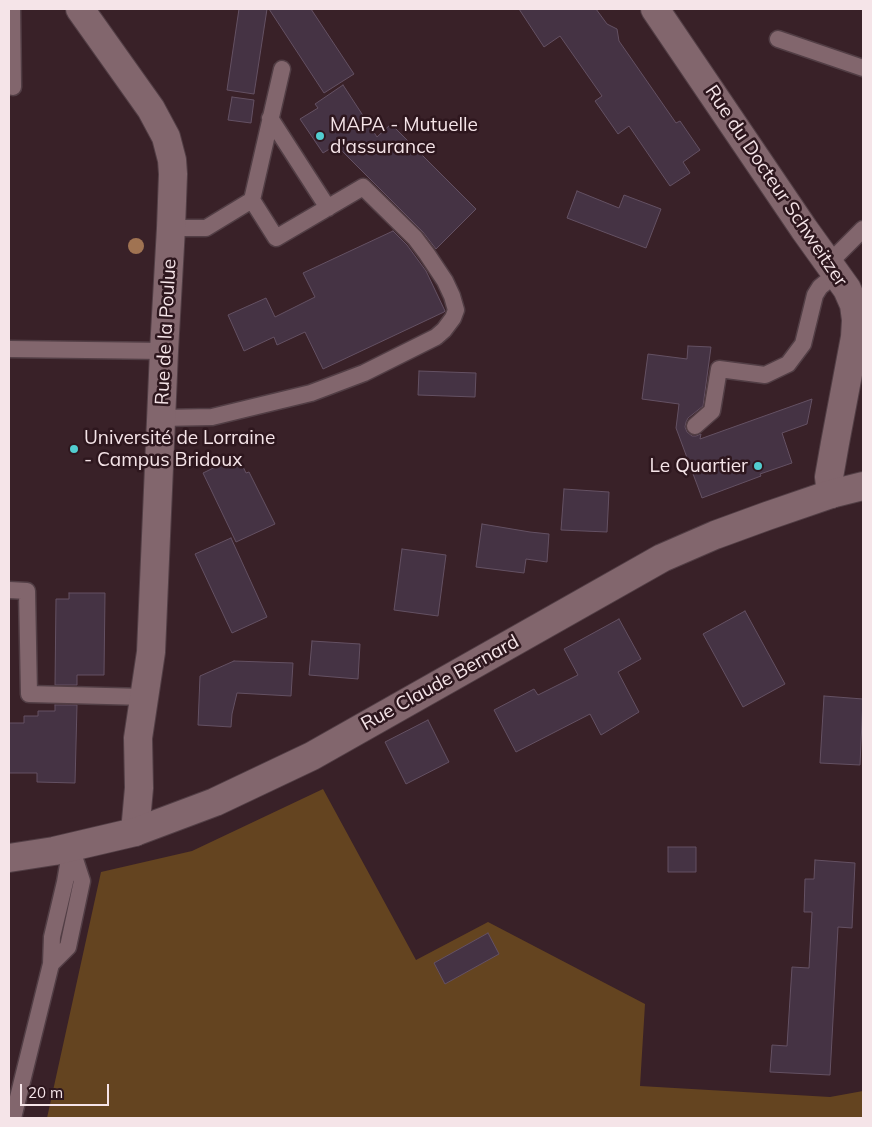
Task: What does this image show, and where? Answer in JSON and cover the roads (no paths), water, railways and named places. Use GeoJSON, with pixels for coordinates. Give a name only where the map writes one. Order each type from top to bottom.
{"type":"FeatureCollection","features":[{"type":"Feature","properties":{"kind":"street","name":"Rue de la Poulue"},"geometry":{"type":"LineString","coordinates":[[80,9],[151,109],[166,137],[172,160],[171,228],[151,652],[138,738],[139,788],[135,832]]}},
{"type":"Feature","properties":{"kind":"street","name":"Rue du Docteur Schweitzer"},"geometry":{"type":"LineString","coordinates":[[655,9],[848,289],[854,305],[856,320],[855,337],[834,443],[829,477],[831,494]]}},
{"type":"Feature","properties":{"kind":"street","name":"Rue Claude Bernard"},"geometry":{"type":"LineString","coordinates":[[9,858],[71,847],[135,832],[215,802],[312,756],[662,558],[715,535],[767,516],[831,494],[863,486]]}},
{"type":"Feature","properties":{"kind":"lane"},"geometry":{"type":"LineString","coordinates":[[12,9],[13,87]]}},
{"type":"Feature","properties":{"kind":"lane"},"geometry":{"type":"LineString","coordinates":[[778,39],[863,68]]}},
{"type":"Feature","properties":{"kind":"lane"},"geometry":{"type":"LineString","coordinates":[[161,418],[212,417],[311,393],[364,373],[436,337],[453,318],[456,310],[446,281],[415,238],[364,187],[276,238],[252,200],[282,69]]}},
{"type":"Feature","properties":{"kind":"lane"},"geometry":{"type":"LineString","coordinates":[[270,118],[328,208]]}},
{"type":"Feature","properties":{"kind":"lane"},"geometry":{"type":"LineString","coordinates":[[171,228],[206,228],[252,200]]}},
{"type":"Feature","properties":{"kind":"lane"},"geometry":{"type":"LineString","coordinates":[[695,426],[712,411],[719,369],[765,375],[788,364],[803,344],[815,295],[863,229]]}},
{"type":"Feature","properties":{"kind":"lane"},"geometry":{"type":"LineString","coordinates":[[9,349],[164,351]]}},
{"type":"Feature","properties":{"kind":"lane"},"geometry":{"type":"LineString","coordinates":[[9,590],[27,591],[29,694],[145,697]]}},
{"type":"Feature","properties":{"kind":"lane"},"geometry":{"type":"LineString","coordinates":[[13,1118],[50,964],[68,947],[82,880],[71,847]]}},
{"type":"Feature","properties":{"kind":"place","name":"MAPA - Mutuelle d'assurance"},"geometry":{"type":"Point","coordinates":[320,136]}},
{"type":"Feature","properties":{"kind":"place","name":"Université de Lorraine - Campus Bridoux"},"geometry":{"type":"Point","coordinates":[74,449]}},
{"type":"Feature","properties":{"kind":"place","name":"Le Quartier"},"geometry":{"type":"Point","coordinates":[758,466]}}]}
